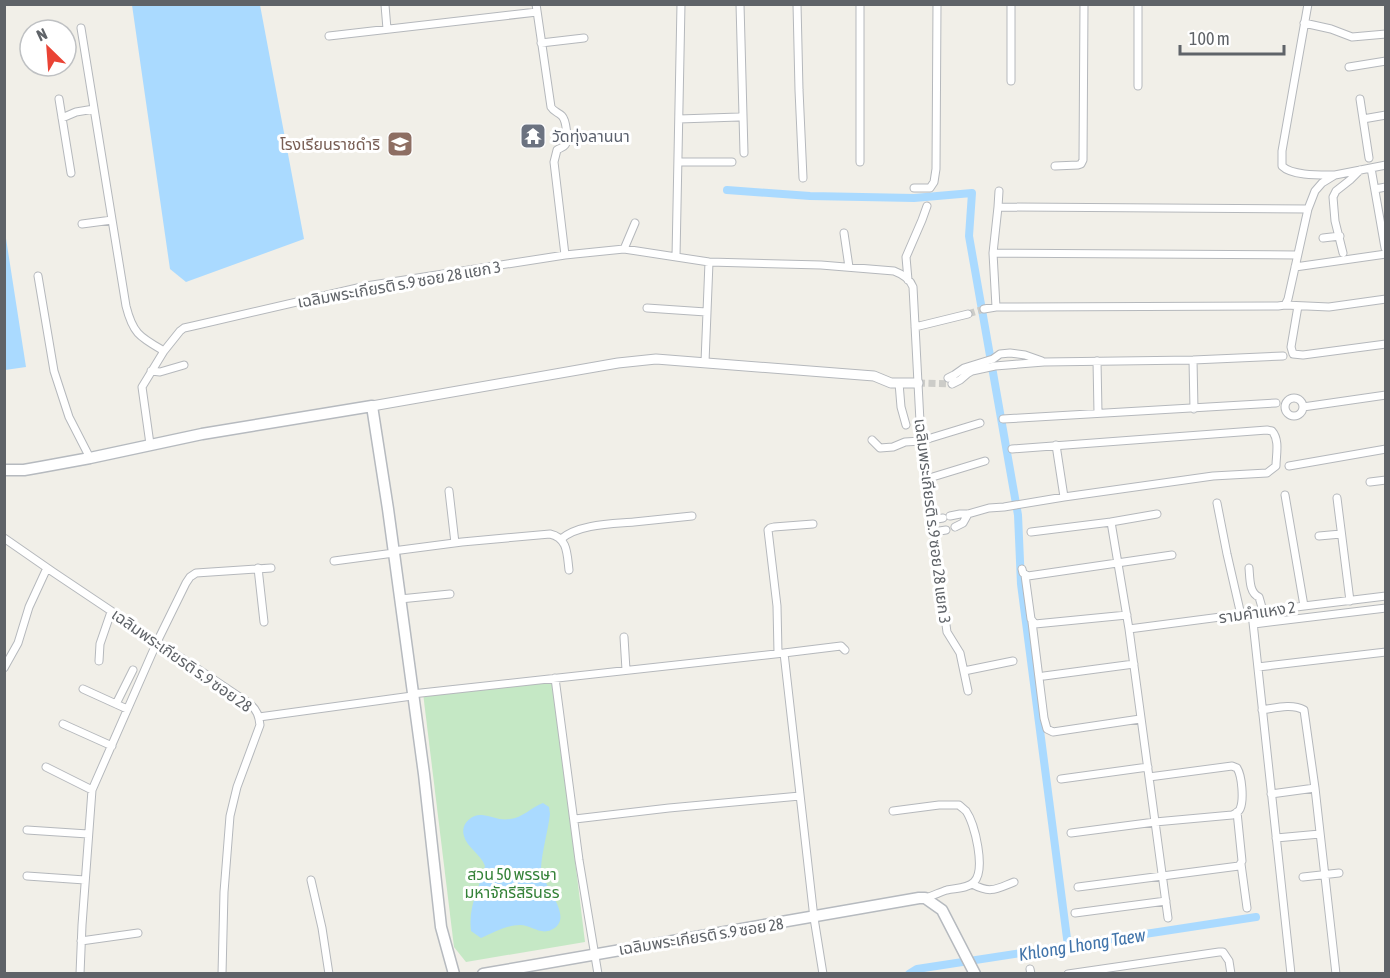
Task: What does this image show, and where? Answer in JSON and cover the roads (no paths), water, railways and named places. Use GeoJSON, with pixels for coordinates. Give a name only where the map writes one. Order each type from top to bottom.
{"type":"FeatureCollection","features":[{"type":"Feature","properties":{"kind":"main road"},"geometry":{"type":"LineString","coordinates":[[4,477],[24,470],[150,444],[372,406],[424,774],[441,927],[454,974]]}},
{"type":"Feature","properties":{"kind":"main road"},"geometry":{"type":"LineString","coordinates":[[4,470],[24,470]]}},
{"type":"Feature","properties":{"kind":"main road"},"geometry":{"type":"LineString","coordinates":[[922,898],[942,910],[970,964]]}},
{"type":"Feature","properties":{"kind":"main road","name":"เฉลิมพระเกียรติ ร.9 ซอย 28"},"geometry":{"type":"LineString","coordinates":[[483,974],[922,898]]}},
{"type":"Feature","properties":{"kind":"street"},"geometry":{"type":"LineString","coordinates":[[676,257],[681,4]]}},
{"type":"Feature","properties":{"kind":"street"},"geometry":{"type":"LineString","coordinates":[[740,4],[744,153]]}},
{"type":"Feature","properties":{"kind":"street"},"geometry":{"type":"LineString","coordinates":[[797,4],[803,178]]}},
{"type":"Feature","properties":{"kind":"street"},"geometry":{"type":"LineString","coordinates":[[860,4],[860,162]]}},
{"type":"Feature","properties":{"kind":"street"},"geometry":{"type":"LineString","coordinates":[[914,188],[930,188],[934,182],[937,4]]}},
{"type":"Feature","properties":{"kind":"street"},"geometry":{"type":"LineString","coordinates":[[1011,4],[1011,81]]}},
{"type":"Feature","properties":{"kind":"street"},"geometry":{"type":"LineString","coordinates":[[1055,166],[1078,165],[1083,160],[1084,4]]}},
{"type":"Feature","properties":{"kind":"street"},"geometry":{"type":"LineString","coordinates":[[1138,4],[1138,86]]}},
{"type":"Feature","properties":{"kind":"street"},"geometry":{"type":"LineString","coordinates":[[1308,4],[1281,166],[1290,171],[1335,175],[1386,165]]}},
{"type":"Feature","properties":{"kind":"street"},"geometry":{"type":"LineString","coordinates":[[385,5],[387,29]]}},
{"type":"Feature","properties":{"kind":"street"},"geometry":{"type":"LineString","coordinates":[[329,36],[536,8],[550,107],[563,116],[566,124],[567,142],[556,150],[554,162],[565,255]]}},
{"type":"Feature","properties":{"kind":"street"},"geometry":{"type":"LineString","coordinates":[[1304,23],[1352,37],[1386,34]]}},
{"type":"Feature","properties":{"kind":"street"},"geometry":{"type":"LineString","coordinates":[[81,28],[129,320],[142,338],[164,351]]}},
{"type":"Feature","properties":{"kind":"street"},"geometry":{"type":"LineString","coordinates":[[541,43],[584,38]]}},
{"type":"Feature","properties":{"kind":"street"},"geometry":{"type":"LineString","coordinates":[[1349,66],[1386,62]]}},
{"type":"Feature","properties":{"kind":"street"},"geometry":{"type":"LineString","coordinates":[[59,99],[71,173]]}},
{"type":"Feature","properties":{"kind":"street"},"geometry":{"type":"LineString","coordinates":[[1360,99],[1369,158]]}},
{"type":"Feature","properties":{"kind":"street"},"geometry":{"type":"LineString","coordinates":[[62,118],[76,112],[94,109]]}},
{"type":"Feature","properties":{"kind":"street"},"geometry":{"type":"LineString","coordinates":[[1363,119],[1386,115]]}},
{"type":"Feature","properties":{"kind":"street"},"geometry":{"type":"LineString","coordinates":[[679,119],[738,117]]}},
{"type":"Feature","properties":{"kind":"street"},"geometry":{"type":"LineString","coordinates":[[678,162],[732,162]]}},
{"type":"Feature","properties":{"kind":"street"},"geometry":{"type":"LineString","coordinates":[[1371,168],[1385,248]]}},
{"type":"Feature","properties":{"kind":"street"},"geometry":{"type":"LineString","coordinates":[[1343,253],[1335,221],[1333,197],[1336,191],[1360,170]]}},
{"type":"Feature","properties":{"kind":"street"},"geometry":{"type":"LineString","coordinates":[[1285,305],[1308,209],[1315,191],[1322,183],[1335,175]]}},
{"type":"Feature","properties":{"kind":"street"},"geometry":{"type":"LineString","coordinates":[[1375,189],[1386,187]]}},
{"type":"Feature","properties":{"kind":"street"},"geometry":{"type":"LineString","coordinates":[[996,307],[993,252],[999,191]]}},
{"type":"Feature","properties":{"kind":"street"},"geometry":{"type":"LineString","coordinates":[[908,280],[906,257],[927,206]]}},
{"type":"Feature","properties":{"kind":"street"},"geometry":{"type":"LineString","coordinates":[[998,207],[1308,209]]}},
{"type":"Feature","properties":{"kind":"street"},"geometry":{"type":"LineString","coordinates":[[82,224],[112,220]]}},
{"type":"Feature","properties":{"kind":"street"},"geometry":{"type":"LineString","coordinates":[[624,249],[635,223]]}},
{"type":"Feature","properties":{"kind":"street"},"geometry":{"type":"LineString","coordinates":[[844,233],[849,267]]}},
{"type":"Feature","properties":{"kind":"street"},"geometry":{"type":"LineString","coordinates":[[1323,238],[1340,236]]}},
{"type":"Feature","properties":{"kind":"street","name":"เฉลิมพระเกียรติ ร.9 ซอย 28 แยก 3"},"geometry":{"type":"LineString","coordinates":[[150,444],[142,387],[164,351],[184,328],[366,286],[565,255],[624,249],[709,262],[849,267],[899,273],[913,287],[921,441],[933,532],[947,632],[960,653],[968,691]]}},
{"type":"Feature","properties":{"kind":"street"},"geometry":{"type":"LineString","coordinates":[[993,252],[1298,255]]}},
{"type":"Feature","properties":{"kind":"street"},"geometry":{"type":"LineString","coordinates":[[1295,267],[1386,254]]}},
{"type":"Feature","properties":{"kind":"street"},"geometry":{"type":"LineString","coordinates":[[705,362],[709,262]]}},
{"type":"Feature","properties":{"kind":"street"},"geometry":{"type":"LineString","coordinates":[[38,276],[54,371],[69,417],[90,458]]}},
{"type":"Feature","properties":{"kind":"street"},"geometry":{"type":"LineString","coordinates":[[984,309],[996,307],[1285,305],[1329,307],[1386,299]]}},
{"type":"Feature","properties":{"kind":"street"},"geometry":{"type":"LineString","coordinates":[[1298,306],[1291,347],[1293,354],[1303,355],[1386,344]]}},
{"type":"Feature","properties":{"kind":"street"},"geometry":{"type":"LineString","coordinates":[[647,308],[706,312]]}},
{"type":"Feature","properties":{"kind":"street"},"geometry":{"type":"LineString","coordinates":[[915,327],[968,314]]}},
{"type":"Feature","properties":{"kind":"street"},"geometry":{"type":"LineString","coordinates":[[994,362],[1000,354],[1017,353],[1044,362]]}},
{"type":"Feature","properties":{"kind":"street"},"geometry":{"type":"LineString","coordinates":[[950,381],[964,368],[994,362],[1192,360],[1283,356]]}},
{"type":"Feature","properties":{"kind":"street"},"geometry":{"type":"LineString","coordinates":[[372,406],[618,363],[656,359],[874,376],[891,382],[918,383]]}},
{"type":"Feature","properties":{"kind":"street"},"geometry":{"type":"LineString","coordinates":[[1192,360],[1194,409]]}},
{"type":"Feature","properties":{"kind":"street"},"geometry":{"type":"LineString","coordinates":[[1097,361],[1098,413]]}},
{"type":"Feature","properties":{"kind":"street"},"geometry":{"type":"LineString","coordinates":[[152,371],[160,372],[184,365]]}},
{"type":"Feature","properties":{"kind":"street"},"geometry":{"type":"LineString","coordinates":[[898,383],[906,425]]}},
{"type":"Feature","properties":{"kind":"street"},"geometry":{"type":"LineString","coordinates":[[1303,407],[1386,395]]}},
{"type":"Feature","properties":{"kind":"street"},"geometry":{"type":"LineString","coordinates":[[1003,419],[1276,403]]}},
{"type":"Feature","properties":{"kind":"street"},"geometry":{"type":"LineString","coordinates":[[872,440],[880,448],[893,447],[980,423]]}},
{"type":"Feature","properties":{"kind":"street"},"geometry":{"type":"LineString","coordinates":[[932,520],[989,508],[1064,497],[1214,476],[1267,472],[1276,466],[1276,436],[1272,431],[1267,430],[1012,449]]}},
{"type":"Feature","properties":{"kind":"street"},"geometry":{"type":"LineString","coordinates":[[1056,445],[1064,497]]}},
{"type":"Feature","properties":{"kind":"street"},"geometry":{"type":"LineString","coordinates":[[1289,466],[1386,449]]}},
{"type":"Feature","properties":{"kind":"street"},"geometry":{"type":"LineString","coordinates":[[926,479],[985,461]]}},
{"type":"Feature","properties":{"kind":"street"},"geometry":{"type":"LineString","coordinates":[[1370,482],[1386,480]]}},
{"type":"Feature","properties":{"kind":"street"},"geometry":{"type":"LineString","coordinates":[[450,491],[455,543]]}},
{"type":"Feature","properties":{"kind":"street"},"geometry":{"type":"LineString","coordinates":[[1285,495],[1304,606]]}},
{"type":"Feature","properties":{"kind":"street"},"geometry":{"type":"LineString","coordinates":[[1337,498],[1350,601]]}},
{"type":"Feature","properties":{"kind":"street"},"geometry":{"type":"LineString","coordinates":[[1217,503],[1241,615]]}},
{"type":"Feature","properties":{"kind":"street"},"geometry":{"type":"LineString","coordinates":[[955,527],[963,524],[968,514]]}},
{"type":"Feature","properties":{"kind":"street"},"geometry":{"type":"LineString","coordinates":[[1031,532],[1157,514]]}},
{"type":"Feature","properties":{"kind":"street"},"geometry":{"type":"LineString","coordinates":[[561,539],[567,533],[579,529],[692,516]]}},
{"type":"Feature","properties":{"kind":"street"},"geometry":{"type":"LineString","coordinates":[[1111,522],[1127,615],[1168,918]]}},
{"type":"Feature","properties":{"kind":"street"},"geometry":{"type":"LineString","coordinates":[[813,524],[774,527],[768,530],[781,653],[823,974]]}},
{"type":"Feature","properties":{"kind":"street"},"geometry":{"type":"LineString","coordinates":[[933,532],[946,530]]}},
{"type":"Feature","properties":{"kind":"street"},"geometry":{"type":"LineString","coordinates":[[334,561],[455,543],[550,534],[561,539],[566,549],[569,570]]}},
{"type":"Feature","properties":{"kind":"street"},"geometry":{"type":"LineString","coordinates":[[1319,536],[1341,534]]}},
{"type":"Feature","properties":{"kind":"street","name":"เฉลิมพระเกียรติ ร.9 ซอย 28"},"geometry":{"type":"LineString","coordinates":[[4,538],[255,708],[260,725],[237,787],[230,816],[224,892],[222,974]]}},
{"type":"Feature","properties":{"kind":"street"},"geometry":{"type":"LineString","coordinates":[[1140,719],[1053,732],[1047,729],[1024,572],[1028,576],[1172,555]]}},
{"type":"Feature","properties":{"kind":"street"},"geometry":{"type":"LineString","coordinates":[[80,974],[92,790],[157,642],[186,583],[195,573],[271,567]]}},
{"type":"Feature","properties":{"kind":"street"},"geometry":{"type":"LineString","coordinates":[[4,668],[18,643],[29,607],[46,568]]}},
{"type":"Feature","properties":{"kind":"street"},"geometry":{"type":"LineString","coordinates":[[258,568],[264,621]]}},
{"type":"Feature","properties":{"kind":"street"},"geometry":{"type":"LineString","coordinates":[[1249,568],[1252,592],[1259,597],[1263,611]]}},
{"type":"Feature","properties":{"kind":"street"},"geometry":{"type":"LineString","coordinates":[[400,599],[450,594]]}},
{"type":"Feature","properties":{"kind":"street","name":"รามคำแหง 2"},"geometry":{"type":"LineString","coordinates":[[1129,630],[1386,597]]}},
{"type":"Feature","properties":{"kind":"street"},"geometry":{"type":"LineString","coordinates":[[1254,624],[1386,608]]}},
{"type":"Feature","properties":{"kind":"street"},"geometry":{"type":"LineString","coordinates":[[99,661],[100,644],[111,612]]}},
{"type":"Feature","properties":{"kind":"street"},"geometry":{"type":"LineString","coordinates":[[1252,613],[1291,974]]}},
{"type":"Feature","properties":{"kind":"street"},"geometry":{"type":"LineString","coordinates":[[1032,622],[1038,625],[1127,615]]}},
{"type":"Feature","properties":{"kind":"street"},"geometry":{"type":"LineString","coordinates":[[624,637],[626,670]]}},
{"type":"Feature","properties":{"kind":"street"},"geometry":{"type":"LineString","coordinates":[[259,717],[412,695],[555,678],[841,646],[845,650]]}},
{"type":"Feature","properties":{"kind":"street"},"geometry":{"type":"LineString","coordinates":[[1258,667],[1386,652]]}},
{"type":"Feature","properties":{"kind":"street"},"geometry":{"type":"LineString","coordinates":[[964,671],[1013,661]]}},
{"type":"Feature","properties":{"kind":"street"},"geometry":{"type":"LineString","coordinates":[[1044,676],[1134,664]]}},
{"type":"Feature","properties":{"kind":"street"},"geometry":{"type":"LineString","coordinates":[[116,704],[133,670]]}},
{"type":"Feature","properties":{"kind":"street"},"geometry":{"type":"LineString","coordinates":[[555,678],[579,860],[598,974]]}},
{"type":"Feature","properties":{"kind":"street"},"geometry":{"type":"LineString","coordinates":[[83,689],[127,709]]}},
{"type":"Feature","properties":{"kind":"street"},"geometry":{"type":"LineString","coordinates":[[1262,710],[1294,706],[1304,710],[1306,717],[1336,974]]}},
{"type":"Feature","properties":{"kind":"street"},"geometry":{"type":"LineString","coordinates":[[63,724],[112,746]]}},
{"type":"Feature","properties":{"kind":"street"},"geometry":{"type":"LineString","coordinates":[[1071,833],[1232,815],[1241,808],[1242,780],[1240,772],[1232,766],[1149,777]]}},
{"type":"Feature","properties":{"kind":"street"},"geometry":{"type":"LineString","coordinates":[[46,767],[92,790]]}},
{"type":"Feature","properties":{"kind":"street"},"geometry":{"type":"LineString","coordinates":[[1061,779],[1148,767]]}},
{"type":"Feature","properties":{"kind":"street"},"geometry":{"type":"LineString","coordinates":[[1271,794],[1315,788]]}},
{"type":"Feature","properties":{"kind":"street"},"geometry":{"type":"LineString","coordinates":[[574,819],[800,796]]}},
{"type":"Feature","properties":{"kind":"street"},"geometry":{"type":"LineString","coordinates":[[893,811],[950,804],[959,805],[966,812],[975,833],[980,859],[978,875],[972,884],[922,898]]}},
{"type":"Feature","properties":{"kind":"street"},"geometry":{"type":"LineString","coordinates":[[1237,812],[1247,908]]}},
{"type":"Feature","properties":{"kind":"street"},"geometry":{"type":"LineString","coordinates":[[27,830],[88,834]]}},
{"type":"Feature","properties":{"kind":"street"},"geometry":{"type":"LineString","coordinates":[[1276,838],[1320,834]]}},
{"type":"Feature","properties":{"kind":"street"},"geometry":{"type":"LineString","coordinates":[[1078,887],[1241,864]]}},
{"type":"Feature","properties":{"kind":"street"},"geometry":{"type":"LineString","coordinates":[[1303,877],[1339,873]]}},
{"type":"Feature","properties":{"kind":"street"},"geometry":{"type":"LineString","coordinates":[[27,876],[86,880]]}},
{"type":"Feature","properties":{"kind":"street"},"geometry":{"type":"LineString","coordinates":[[311,879],[329,974]]}},
{"type":"Feature","properties":{"kind":"street"},"geometry":{"type":"LineString","coordinates":[[972,884],[983,890],[989,890],[1014,882]]}},
{"type":"Feature","properties":{"kind":"street"},"geometry":{"type":"LineString","coordinates":[[1075,913],[1166,901]]}},
{"type":"Feature","properties":{"kind":"street"},"geometry":{"type":"LineString","coordinates":[[81,941],[138,933]]}},
{"type":"Feature","properties":{"kind":"street"},"geometry":{"type":"LineString","coordinates":[[1068,974],[1223,952],[1227,957],[1231,974]]}},
{"type":"Feature","properties":{"kind":"water"},"geometry":{"type":"Polygon","coordinates":[[[132,5],[260,5],[304,239],[186,282],[170,269],[132,5]]]}},
{"type":"Feature","properties":{"kind":"water"},"geometry":{"type":"Polygon","coordinates":[[[5,232],[26,367],[4,370],[5,232]]]}},
{"type":"Feature","properties":{"kind":"water"},"geometry":{"type":"Polygon","coordinates":[[[543,803],[549,807],[550,814],[541,868],[542,875],[559,910],[558,925],[551,930],[543,931],[524,925],[515,925],[481,938],[471,931],[470,922],[485,866],[466,840],[463,832],[465,824],[470,818],[478,815],[503,819],[514,818],[543,803]]]}},
{"type":"Feature","properties":{"kind":"waterway"},"geometry":{"type":"LineString","coordinates":[[727,190],[810,196],[914,198],[972,193],[969,236],[1018,515],[1021,584],[1068,946]]}},
{"type":"Feature","properties":{"kind":"waterway","name":"Khlong Lhong Taew"},"geometry":{"type":"LineString","coordinates":[[909,974],[917,969],[1256,917]]}},
{"type":"Feature","properties":{"kind":"tunnel"},"geometry":{"type":"LineString","coordinates":[[968,314],[984,309]]}},
{"type":"Feature","properties":{"kind":"tunnel"},"geometry":{"type":"LineString","coordinates":[[918,383],[952,384]]}},
{"type":"Feature","properties":{"kind":"place","name":"วัดทุ่งลานนา"},"geometry":{"type":"Point","coordinates":[533,136]}},
{"type":"Feature","properties":{"kind":"place","name":"โรงเรียนราชดำริ"},"geometry":{"type":"Point","coordinates":[400,144]}},
{"type":"Feature","properties":{"kind":"park label","name":"สวน 50 พรรษา มหาจักรีสิรินธร"},"geometry":{"type":"Point","coordinates":[512,883]}}]}
